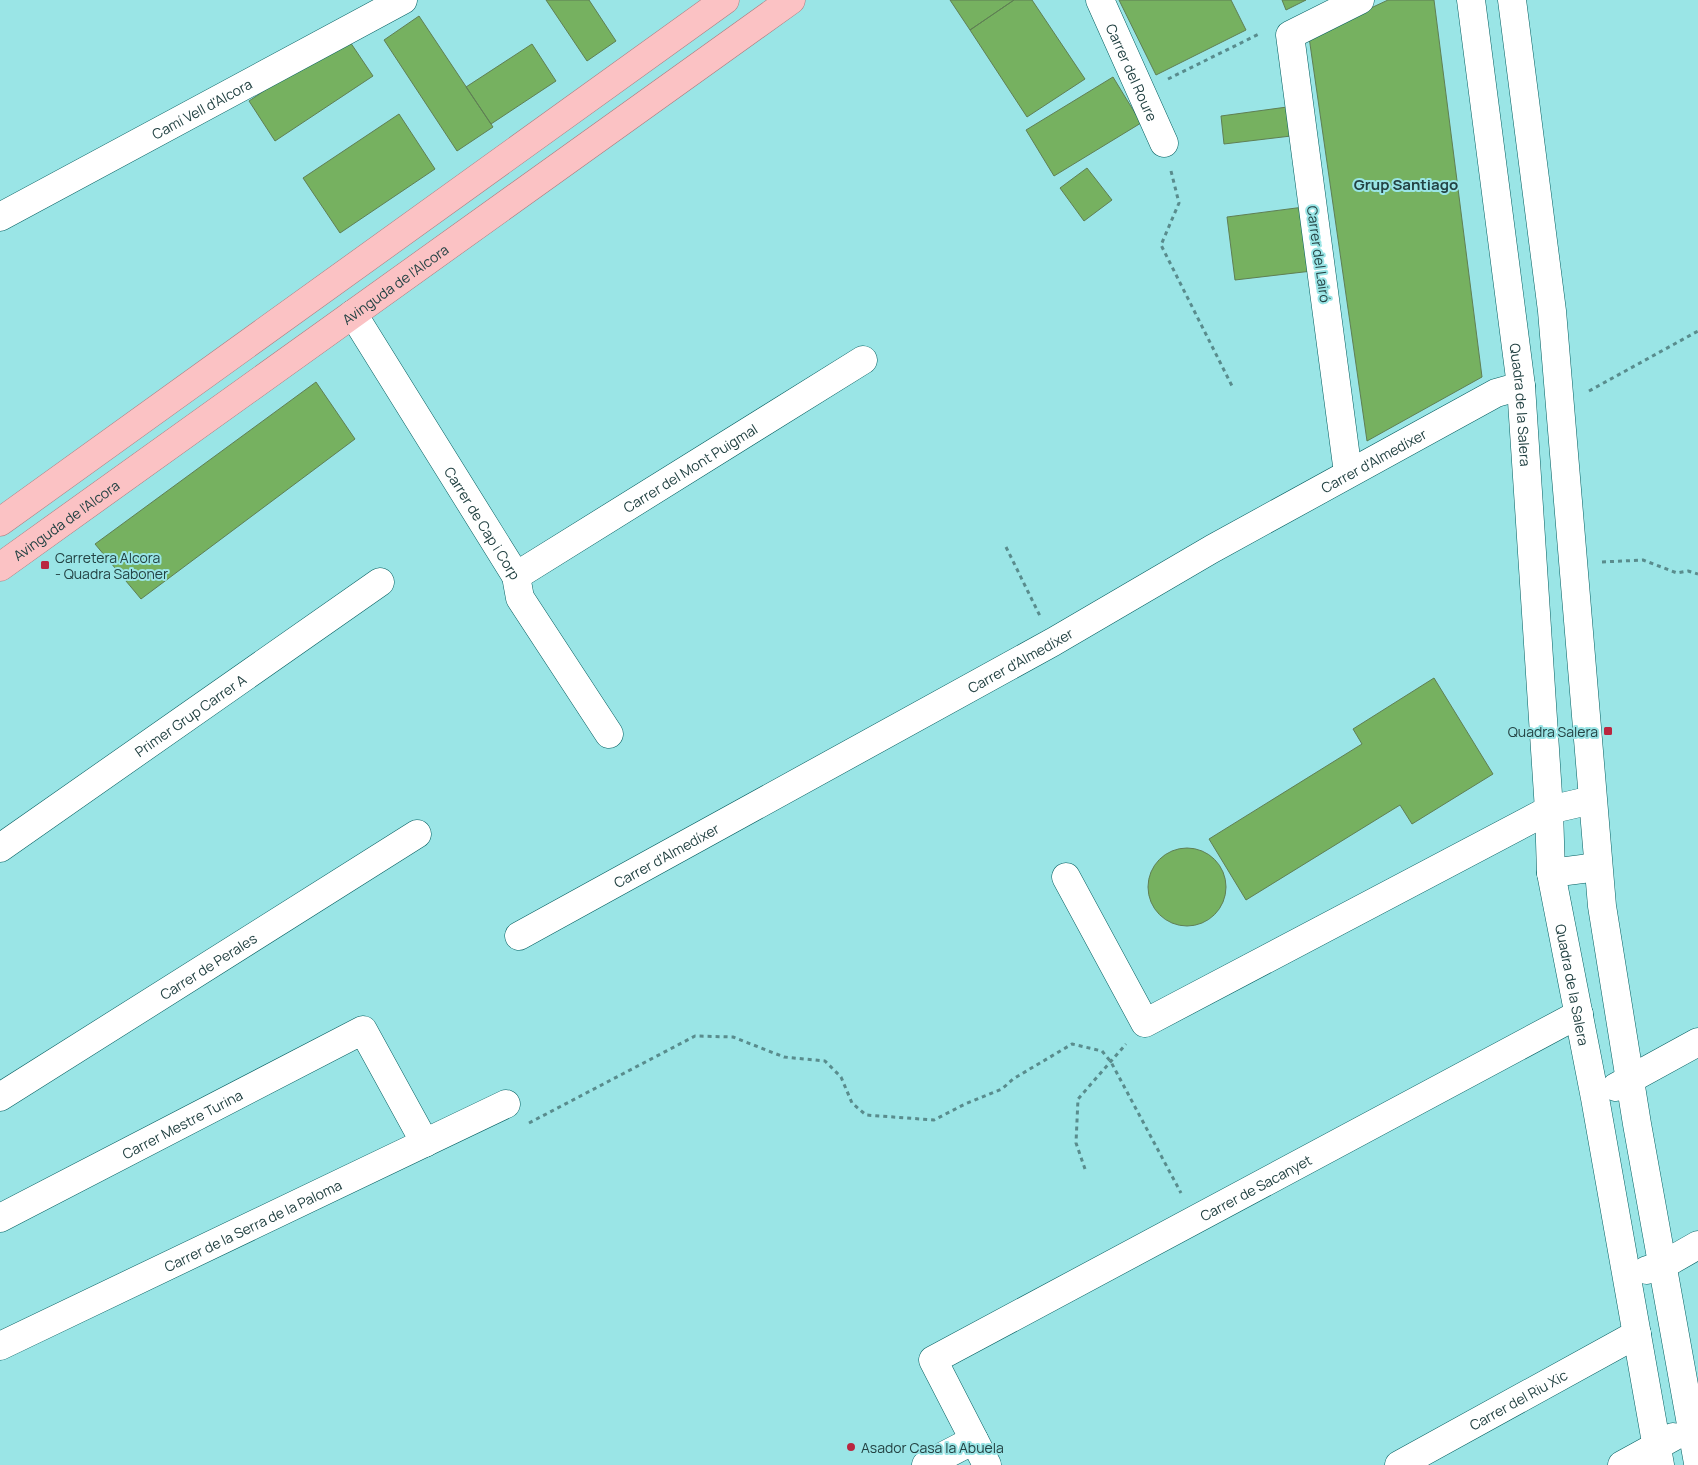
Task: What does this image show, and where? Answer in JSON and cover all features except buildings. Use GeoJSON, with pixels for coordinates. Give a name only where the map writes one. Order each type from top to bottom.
{"type":"FeatureCollection","features":[{"type":"Feature","properties":{"kind":"main road"},"geometry":{"type":"LineString","coordinates":[[0,522],[725,0]]}},
{"type":"Feature","properties":{"kind":"main road","name":"Avinguda de l'Alcora"},"geometry":{"type":"LineString","coordinates":[[0,567],[791,0]]}},
{"type":"Feature","properties":{"kind":"street","name":"Camí Vell d'Alcora"},"geometry":{"type":"LineString","coordinates":[[0,217],[403,0]]}},
{"type":"Feature","properties":{"kind":"street","name":"Carrer del Roure"},"geometry":{"type":"LineString","coordinates":[[1100,0],[1164,143]]}},
{"type":"Feature","properties":{"kind":"street"},"geometry":{"type":"LineString","coordinates":[[1290,35],[1360,0]]}},
{"type":"Feature","properties":{"kind":"street","name":"Quadra de la Salera"},"geometry":{"type":"LineString","coordinates":[[1471,0],[1521,386],[1549,810],[1551,873],[1659,1456]]}},
{"type":"Feature","properties":{"kind":"street"},"geometry":{"type":"LineString","coordinates":[[1512,0],[1552,311],[1602,906],[1630,1080],[1694,1425],[1698,1463]]}},
{"type":"Feature","properties":{"kind":"street","name":"Carrer del Lairó"},"geometry":{"type":"LineString","coordinates":[[1290,35],[1348,473]]}},
{"type":"Feature","properties":{"kind":"street","name":"Carrer de Cap i Corp"},"geometry":{"type":"LineString","coordinates":[[354,314],[516,576],[520,598],[609,734]]}},
{"type":"Feature","properties":{"kind":"street","name":"Carrer del Mont Puigmal"},"geometry":{"type":"LineString","coordinates":[[516,576],[863,360]]}},
{"type":"Feature","properties":{"kind":"street","name":"Carrer d'Almedíxer"},"geometry":{"type":"LineString","coordinates":[[519,936],[1053,642],[1212,549],[1348,473],[1496,393],[1521,386]]}},
{"type":"Feature","properties":{"kind":"street","name":"Primer Grup Carrer A"},"geometry":{"type":"LineString","coordinates":[[0,848],[380,582]]}},
{"type":"Feature","properties":{"kind":"street"},"geometry":{"type":"LineString","coordinates":[[1066,877],[1145,1023],[1549,810],[1592,800]]}},
{"type":"Feature","properties":{"kind":"street","name":"Carrer de Perales"},"geometry":{"type":"LineString","coordinates":[[0,1097],[417,834]]}},
{"type":"Feature","properties":{"kind":"street"},"geometry":{"type":"LineString","coordinates":[[1551,873],[1598,867]]}},
{"type":"Feature","properties":{"kind":"street","name":"Carrer de Sacanyet"},"geometry":{"type":"LineString","coordinates":[[974,1440],[933,1360],[1578,1014]]}},
{"type":"Feature","properties":{"kind":"street","name":"Carrer Mestre Turina"},"geometry":{"type":"LineString","coordinates":[[0,1218],[363,1030],[425,1142]]}},
{"type":"Feature","properties":{"kind":"street"},"geometry":{"type":"LineString","coordinates":[[1594,1098],[1698,1042]]}},
{"type":"Feature","properties":{"kind":"street","name":"Carrer de la Serra de la Paloma"},"geometry":{"type":"LineString","coordinates":[[0,1346],[506,1104]]}},
{"type":"Feature","properties":{"kind":"street"},"geometry":{"type":"LineString","coordinates":[[1627,1278],[1663,1264],[1698,1244]]}},
{"type":"Feature","properties":{"kind":"street","name":"Carrer del Riu Xic"},"geometry":{"type":"LineString","coordinates":[[1399,1465],[1637,1334]]}},
{"type":"Feature","properties":{"kind":"street"},"geometry":{"type":"LineString","coordinates":[[1622,1465],[1659,1456],[1694,1425]]}},
{"type":"Feature","properties":{"kind":"street"},"geometry":{"type":"LineString","coordinates":[[926,1465],[974,1440],[987,1465]]}},
{"type":"Feature","properties":{"kind":"path"},"geometry":{"type":"LineString","coordinates":[[1142,93],[1278,24],[1290,35]]}},
{"type":"Feature","properties":{"kind":"path"},"geometry":{"type":"LineString","coordinates":[[1164,143],[1179,203],[1161,245],[1232,386]]}},
{"type":"Feature","properties":{"kind":"path"},"geometry":{"type":"LineString","coordinates":[[1561,406],[1698,332]]}},
{"type":"Feature","properties":{"kind":"path"},"geometry":{"type":"LineString","coordinates":[[1006,547],[1053,642]]}},
{"type":"Feature","properties":{"kind":"path"},"geometry":{"type":"LineString","coordinates":[[1574,563],[1644,560],[1677,573],[1688,571],[1698,574]]}},
{"type":"Feature","properties":{"kind":"path"},"geometry":{"type":"LineString","coordinates":[[1085,1169],[1076,1143],[1078,1099],[1145,1023]]}},
{"type":"Feature","properties":{"kind":"path"},"geometry":{"type":"LineString","coordinates":[[529,1123],[695,1036],[733,1037],[784,1057],[826,1061],[841,1077],[852,1103],[866,1115],[934,1120],[965,1104],[1002,1089],[1013,1079],[1072,1044],[1102,1051],[1110,1062],[1196,1220]]}},
{"type":"Feature","properties":{"kind":"place","name":"Carretera Alcora - Quadra Saboner"},"geometry":{"type":"Point","coordinates":[45,565]}},
{"type":"Feature","properties":{"kind":"place","name":"Quadra Salera"},"geometry":{"type":"Point","coordinates":[1608,731]}},
{"type":"Feature","properties":{"kind":"place","name":"Asador Casa la Abuela"},"geometry":{"type":"Point","coordinates":[851,1447]}},
{"type":"Feature","properties":{"kind":"district","name":"Grup Santiago"},"geometry":{"type":"Point","coordinates":[1406,184]}}]}
